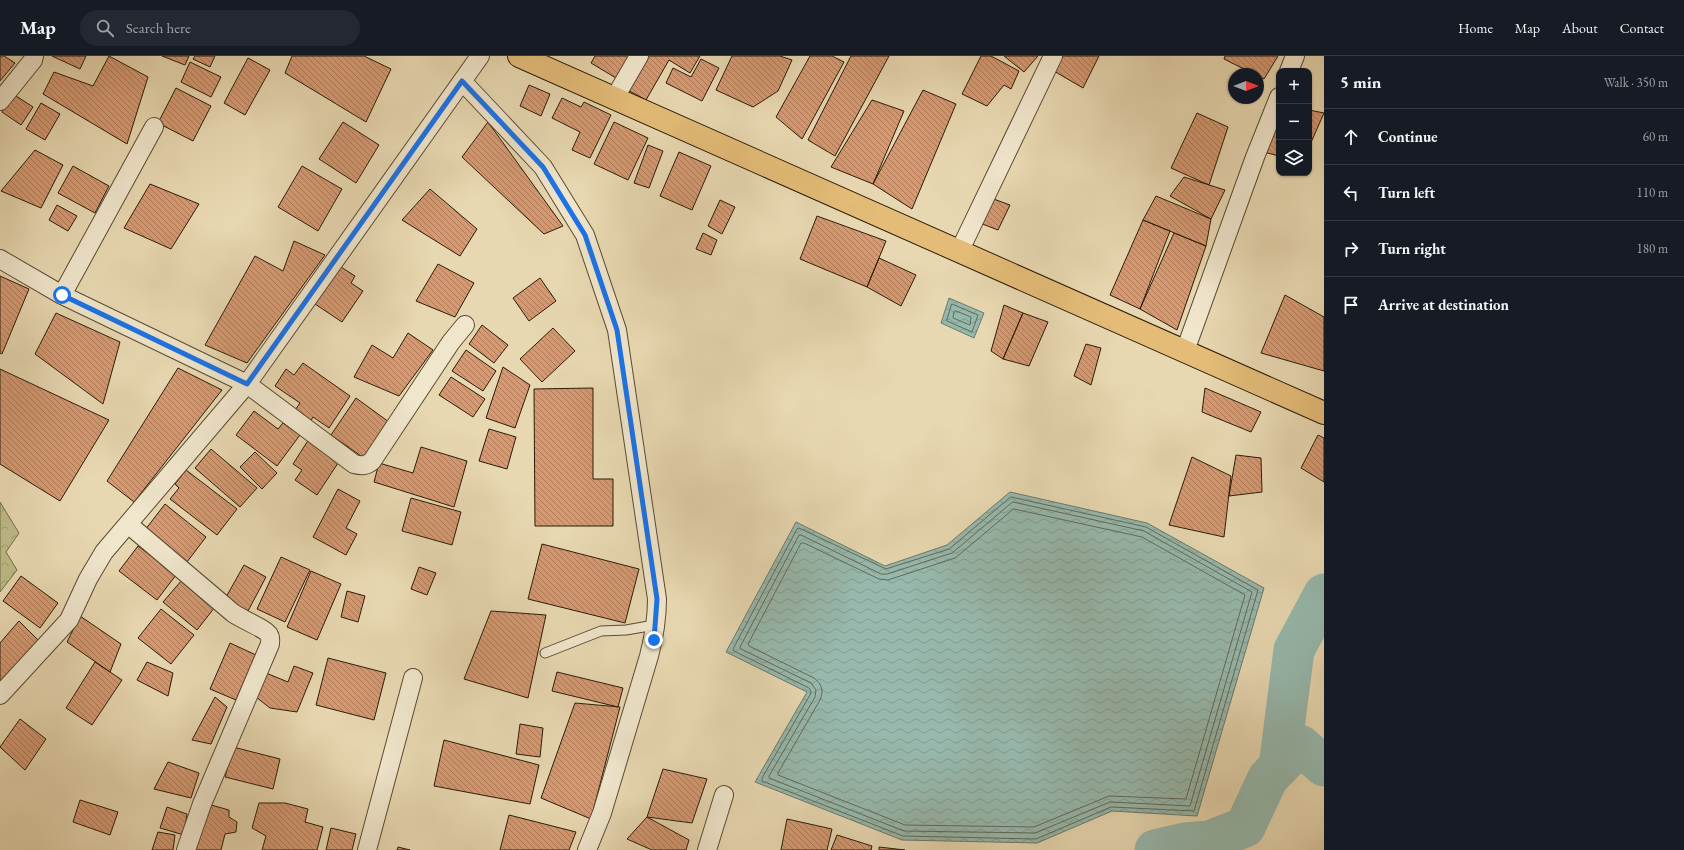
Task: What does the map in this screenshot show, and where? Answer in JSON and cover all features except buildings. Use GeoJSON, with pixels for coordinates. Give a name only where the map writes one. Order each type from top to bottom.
{"type":"FeatureCollection","features":[{"type":"Feature","properties":{"kind":"highway"},"geometry":{"type":"LineString","coordinates":[[519,56],[1324,413]]}},
{"type":"Feature","properties":{"kind":"street"},"geometry":{"type":"LineString","coordinates":[[0,101],[33,60],[34,56]]}},
{"type":"Feature","properties":{"kind":"street"},"geometry":{"type":"LineString","coordinates":[[0,695],[69,620],[88,579],[104,552],[247,384],[480,56]]}},
{"type":"Feature","properties":{"kind":"street"},"geometry":{"type":"LineString","coordinates":[[614,99],[640,56]]}},
{"type":"Feature","properties":{"kind":"street"},"geometry":{"type":"LineString","coordinates":[[959,252],[1053,56]]}},
{"type":"Feature","properties":{"kind":"street"},"geometry":{"type":"LineString","coordinates":[[1291,68],[1295,56]]}},
{"type":"Feature","properties":{"kind":"street"},"geometry":{"type":"LineString","coordinates":[[462,81],[543,167],[585,235],[617,330],[657,599],[655,625],[649,656],[605,806],[587,850]]}},
{"type":"Feature","properties":{"kind":"street"},"geometry":{"type":"LineString","coordinates":[[1185,351],[1255,157],[1276,104]]}},
{"type":"Feature","properties":{"kind":"street"},"geometry":{"type":"LineString","coordinates":[[62,295],[154,127]]}},
{"type":"Feature","properties":{"kind":"street"},"geometry":{"type":"LineString","coordinates":[[0,259],[62,295],[247,384],[354,464],[361,465],[372,461],[451,342],[465,325]]}},
{"type":"Feature","properties":{"kind":"street"},"geometry":{"type":"LineString","coordinates":[[128,524],[233,613],[244,621],[264,629],[269,634],[270,638],[270,644],[202,804],[186,850]]}},
{"type":"Feature","properties":{"kind":"street"},"geometry":{"type":"LineString","coordinates":[[367,850],[413,678]]}},
{"type":"Feature","properties":{"kind":"street"},"geometry":{"type":"LineString","coordinates":[[707,850],[724,795]]}},
{"type":"Feature","properties":{"kind":"lane"},"geometry":{"type":"LineString","coordinates":[[545,653],[601,631],[626,630],[655,625]]}},
{"type":"Feature","properties":{"kind":"green space"},"geometry":{"type":"Polygon","coordinates":[[[0,502],[19,533],[6,552],[17,570],[0,592],[0,502]]]}},
{"type":"Feature","properties":{"kind":"water"},"geometry":{"type":"Polygon","coordinates":[[[949,298],[984,313],[974,338],[941,323],[949,298]]]}},
{"type":"Feature","properties":{"kind":"water"},"geometry":{"type":"Polygon","coordinates":[[[1010,492],[1147,523],[1264,588],[1197,816],[1112,811],[1037,843],[902,840],[755,782],[807,692],[726,652],[796,522],[885,566],[947,545],[1010,492]]]}},
{"type":"Feature","properties":{"kind":"waterway"},"geometry":{"type":"LineString","coordinates":[[1279,767],[1294,650],[1324,594]]}},
{"type":"Feature","properties":{"kind":"waterway"},"geometry":{"type":"LineString","coordinates":[[1155,850],[1185,843],[1209,841],[1245,827],[1268,778],[1300,745],[1324,766]]}},
{"type":"Feature","properties":{"kind":"route"},"geometry":{"type":"LineString","coordinates":[[62,295],[247,384],[462,81],[543,167],[585,235],[617,330],[657,599],[654,640]]}}]}
